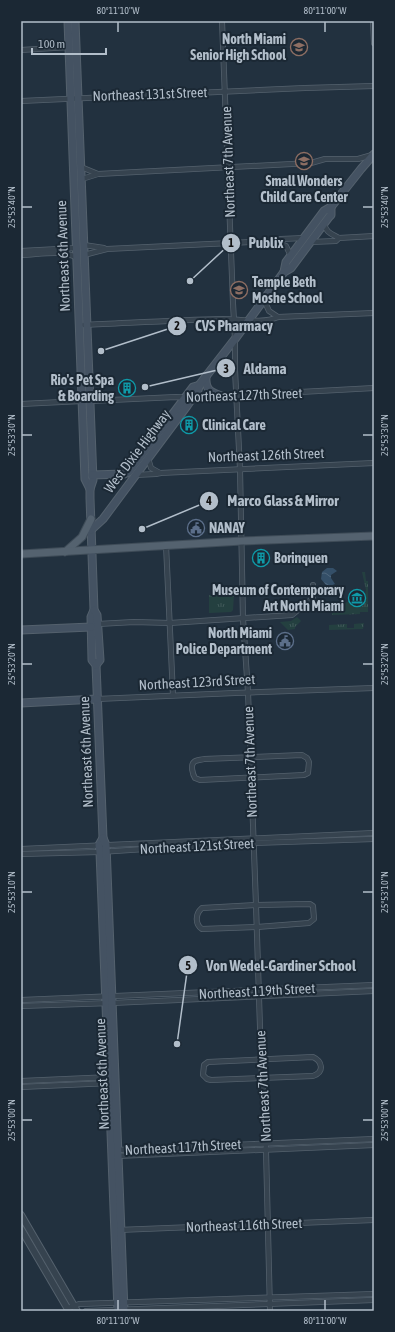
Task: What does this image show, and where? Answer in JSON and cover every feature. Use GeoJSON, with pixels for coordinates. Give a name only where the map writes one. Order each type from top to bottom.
{"type":"FeatureCollection","features":[{"type":"Feature","properties":{"kind":"main road","name":"Northeast 6th Avenue"},"geometry":{"type":"LineString","coordinates":[[68,21],[82,179],[87,325],[85,479],[90,489]]}},
{"type":"Feature","properties":{"kind":"main road","name":"Northeast 6th Avenue"},"geometry":{"type":"LineString","coordinates":[[75,21],[74,98],[79,326],[82,387],[86,397],[92,475],[90,489],[94,610],[98,615],[95,626],[92,660],[96,665],[121,1308]]}},
{"type":"Feature","properties":{"kind":"main road","name":"West Dixie Highway"},"geometry":{"type":"LineString","coordinates":[[284,272],[291,268],[324,211],[331,207],[374,154]]}},
{"type":"Feature","properties":{"kind":"main road","name":"West Dixie Highway"},"geometry":{"type":"LineString","coordinates":[[131,474],[148,458],[188,398],[193,387],[200,385],[284,272],[286,262],[324,223],[330,214],[331,207]]}},
{"type":"Feature","properties":{"kind":"main road"},"geometry":{"type":"LineString","coordinates":[[76,231],[80,247],[84,255]]}},
{"type":"Feature","properties":{"kind":"main road"},"geometry":{"type":"LineString","coordinates":[[77,248],[85,268]]}},
{"type":"Feature","properties":{"kind":"main road"},"geometry":{"type":"LineString","coordinates":[[206,376],[206,384],[209,390],[213,393],[224,396]]}},
{"type":"Feature","properties":{"kind":"main road","name":"West Dixie Highway"},"geometry":{"type":"LineString","coordinates":[[91,530],[103,519],[131,474],[188,398]]}},
{"type":"Feature","properties":{"kind":"main road","name":"Northeast 126th Street"},"geometry":{"type":"LineString","coordinates":[[92,475],[131,474]]}},
{"type":"Feature","properties":{"kind":"main road"},"geometry":{"type":"LineString","coordinates":[[65,552],[82,537],[91,519]]}},
{"type":"Feature","properties":{"kind":"main road"},"geometry":{"type":"LineString","coordinates":[[21,554],[242,541],[374,536]]}},
{"type":"Feature","properties":{"kind":"main road"},"geometry":{"type":"LineString","coordinates":[[21,630],[95,626]]}},
{"type":"Feature","properties":{"kind":"main road","name":"Northeast 123rd Street"},"geometry":{"type":"LineString","coordinates":[[21,703],[97,699]]}},
{"type":"Feature","properties":{"kind":"street","name":"Northeast 7th Avenue"},"geometry":{"type":"LineString","coordinates":[[222,21],[240,469],[243,618],[248,692],[261,1058],[266,1144],[270,1311]]}},
{"type":"Feature","properties":{"kind":"street"},"geometry":{"type":"LineString","coordinates":[[373,21],[374,43]]}},
{"type":"Feature","properties":{"kind":"street"},"geometry":{"type":"LineString","coordinates":[[21,50],[70,47]]}},
{"type":"Feature","properties":{"kind":"street","name":"Northeast 131st Street"},"geometry":{"type":"LineString","coordinates":[[21,101],[226,91],[374,86]]}},
{"type":"Feature","properties":{"kind":"street"},"geometry":{"type":"LineString","coordinates":[[82,179],[98,174],[298,164],[311,163],[326,159],[358,159],[374,154]]}},
{"type":"Feature","properties":{"kind":"street"},"geometry":{"type":"LineString","coordinates":[[81,167],[98,174]]}},
{"type":"Feature","properties":{"kind":"street"},"geometry":{"type":"LineString","coordinates":[[324,223],[328,232],[339,238]]}},
{"type":"Feature","properties":{"kind":"street"},"geometry":{"type":"LineString","coordinates":[[84,255],[108,249],[274,241],[281,239],[336,241],[339,238],[374,236]]}},
{"type":"Feature","properties":{"kind":"street"},"geometry":{"type":"LineString","coordinates":[[274,241],[286,246],[291,256]]}},
{"type":"Feature","properties":{"kind":"street"},"geometry":{"type":"LineString","coordinates":[[84,245],[108,249]]}},
{"type":"Feature","properties":{"kind":"street"},"geometry":{"type":"LineString","coordinates":[[21,251],[77,248]]}},
{"type":"Feature","properties":{"kind":"street"},"geometry":{"type":"LineString","coordinates":[[21,255],[62,253],[70,254],[77,258]]}},
{"type":"Feature","properties":{"kind":"street"},"geometry":{"type":"LineString","coordinates":[[264,300],[269,311],[278,317]]}},
{"type":"Feature","properties":{"kind":"street"},"geometry":{"type":"LineString","coordinates":[[79,326],[234,319],[272,320],[278,317],[374,313]]}},
{"type":"Feature","properties":{"kind":"street","name":"Northeast 127th Street"},"geometry":{"type":"LineString","coordinates":[[21,404],[237,396],[374,388]]}},
{"type":"Feature","properties":{"kind":"street"},"geometry":{"type":"LineString","coordinates":[[148,458],[151,468],[160,473]]}},
{"type":"Feature","properties":{"kind":"street","name":"Northeast 126th Street"},"geometry":{"type":"LineString","coordinates":[[131,474],[374,463]]}},
{"type":"Feature","properties":{"kind":"street"},"geometry":{"type":"LineString","coordinates":[[166,545],[173,695]]}},
{"type":"Feature","properties":{"kind":"street"},"geometry":{"type":"LineString","coordinates":[[95,626],[134,622],[170,623],[292,615],[313,598],[313,585]]}},
{"type":"Feature","properties":{"kind":"street","name":"Northeast 123rd Street"},"geometry":{"type":"LineString","coordinates":[[97,699],[374,688]]}},
{"type":"Feature","properties":{"kind":"street"},"geometry":{"type":"LineString","coordinates":[[302,756],[307,758],[309,762],[308,773],[304,775],[251,778],[200,780],[195,778],[193,763],[197,760],[302,756]]}},
{"type":"Feature","properties":{"kind":"street","name":"Northeast 121st Street"},"geometry":{"type":"LineString","coordinates":[[21,854],[253,838],[374,833]]}},
{"type":"Feature","properties":{"kind":"street","name":"Northeast 121st Street"},"geometry":{"type":"LineString","coordinates":[[21,849],[253,844],[374,839]]}},
{"type":"Feature","properties":{"kind":"street"},"geometry":{"type":"LineString","coordinates":[[310,904],[313,906],[314,919],[309,923],[257,927],[202,929],[198,925],[196,919],[197,913],[202,908],[310,904]]}},
{"type":"Feature","properties":{"kind":"street","name":"Northeast 119th Street"},"geometry":{"type":"LineString","coordinates":[[21,1006],[259,990],[374,985]]}},
{"type":"Feature","properties":{"kind":"street","name":"Northeast 119th Street"},"geometry":{"type":"LineString","coordinates":[[21,1000],[109,1000],[374,991]]}},
{"type":"Feature","properties":{"kind":"street"},"geometry":{"type":"LineString","coordinates":[[313,1056],[318,1059],[321,1064],[321,1068],[317,1075],[262,1079],[211,1080],[207,1079],[203,1075],[203,1070],[204,1065],[208,1062],[261,1058],[313,1056]]}},
{"type":"Feature","properties":{"kind":"street"},"geometry":{"type":"LineString","coordinates":[[21,1081],[112,1080]]}},
{"type":"Feature","properties":{"kind":"street"},"geometry":{"type":"LineString","coordinates":[[21,1087],[112,1080]]}},
{"type":"Feature","properties":{"kind":"street","name":"Northeast 117th Street"},"geometry":{"type":"LineString","coordinates":[[115,1153],[374,1139]]}},
{"type":"Feature","properties":{"kind":"street","name":"Northeast 117th Street"},"geometry":{"type":"LineString","coordinates":[[115,1153],[266,1150],[374,1145]]}},
{"type":"Feature","properties":{"kind":"street"},"geometry":{"type":"LineString","coordinates":[[21,1215],[72,1309]]}},
{"type":"Feature","properties":{"kind":"street","name":"Northeast 116th Street"},"geometry":{"type":"LineString","coordinates":[[118,1230],[374,1220]]}},
{"type":"Feature","properties":{"kind":"street"},"geometry":{"type":"LineString","coordinates":[[21,1229],[72,1309]]}},
{"type":"Feature","properties":{"kind":"street"},"geometry":{"type":"LineString","coordinates":[[86,1311],[270,1298],[374,1294]]}},
{"type":"Feature","properties":{"kind":"street"},"geometry":{"type":"LineString","coordinates":[[72,1309],[374,1300]]}},
{"type":"Feature","properties":{"kind":"green space"},"geometry":{"type":"Polygon","coordinates":[[[362,572],[365,572],[366,581],[368,581],[368,612],[360,612],[360,614],[332,615],[332,612],[350,600],[363,606],[366,590],[362,572]]]}},
{"type":"Feature","properties":{"kind":"green space"},"geometry":{"type":"Polygon","coordinates":[[[220,592],[221,594],[234,594],[233,610],[231,612],[209,613],[209,595],[218,595],[220,592]]]}},
{"type":"Feature","properties":{"kind":"green space"},"geometry":{"type":"Polygon","coordinates":[[[297,617],[301,621],[295,629],[288,630],[280,622],[291,621],[297,617]]]}},
{"type":"Feature","properties":{"kind":"green space"},"geometry":{"type":"Polygon","coordinates":[[[364,623],[363,629],[329,630],[329,625],[347,624],[347,628],[354,628],[354,624],[364,623]]]}},
{"type":"Feature","properties":{"kind":"water"},"geometry":{"type":"Polygon","coordinates":[[[327,568],[333,568],[337,571],[331,575],[331,578],[335,584],[330,586],[326,585],[321,579],[322,572],[327,568]]]}},
{"type":"Feature","properties":{"kind":"place","name":"North Miami Senior High School"},"geometry":{"type":"Point","coordinates":[299,47]}},
{"type":"Feature","properties":{"kind":"place","name":"Small Wonders Child Care Center"},"geometry":{"type":"Point","coordinates":[304,161]}},
{"type":"Feature","properties":{"kind":"place","name":"Publix"},"geometry":{"type":"Point","coordinates":[190,281]}},
{"type":"Feature","properties":{"kind":"place","name":"Temple Beth Moshe School"},"geometry":{"type":"Point","coordinates":[239,290]}},
{"type":"Feature","properties":{"kind":"place","name":"CVS Pharmacy"},"geometry":{"type":"Point","coordinates":[101,351]}},
{"type":"Feature","properties":{"kind":"place","name":"Aldama"},"geometry":{"type":"Point","coordinates":[145,387]}},
{"type":"Feature","properties":{"kind":"place","name":"Rio's Pet Spa & Boarding"},"geometry":{"type":"Point","coordinates":[127,388]}},
{"type":"Feature","properties":{"kind":"place","name":"Clinical Care"},"geometry":{"type":"Point","coordinates":[189,425]}},
{"type":"Feature","properties":{"kind":"place","name":"NANAY"},"geometry":{"type":"Point","coordinates":[196,528]}},
{"type":"Feature","properties":{"kind":"place","name":"Marco Glass & Mirror"},"geometry":{"type":"Point","coordinates":[142,529]}},
{"type":"Feature","properties":{"kind":"place","name":"Borinquen"},"geometry":{"type":"Point","coordinates":[261,558]}},
{"type":"Feature","properties":{"kind":"place","name":"Museum of Contemporary Art North Miami"},"geometry":{"type":"Point","coordinates":[357,598]}},
{"type":"Feature","properties":{"kind":"place","name":"North Miami Police Department"},"geometry":{"type":"Point","coordinates":[285,641]}},
{"type":"Feature","properties":{"kind":"place","name":"Von Wedel-Gardiner School"},"geometry":{"type":"Point","coordinates":[177,1044]}}]}
